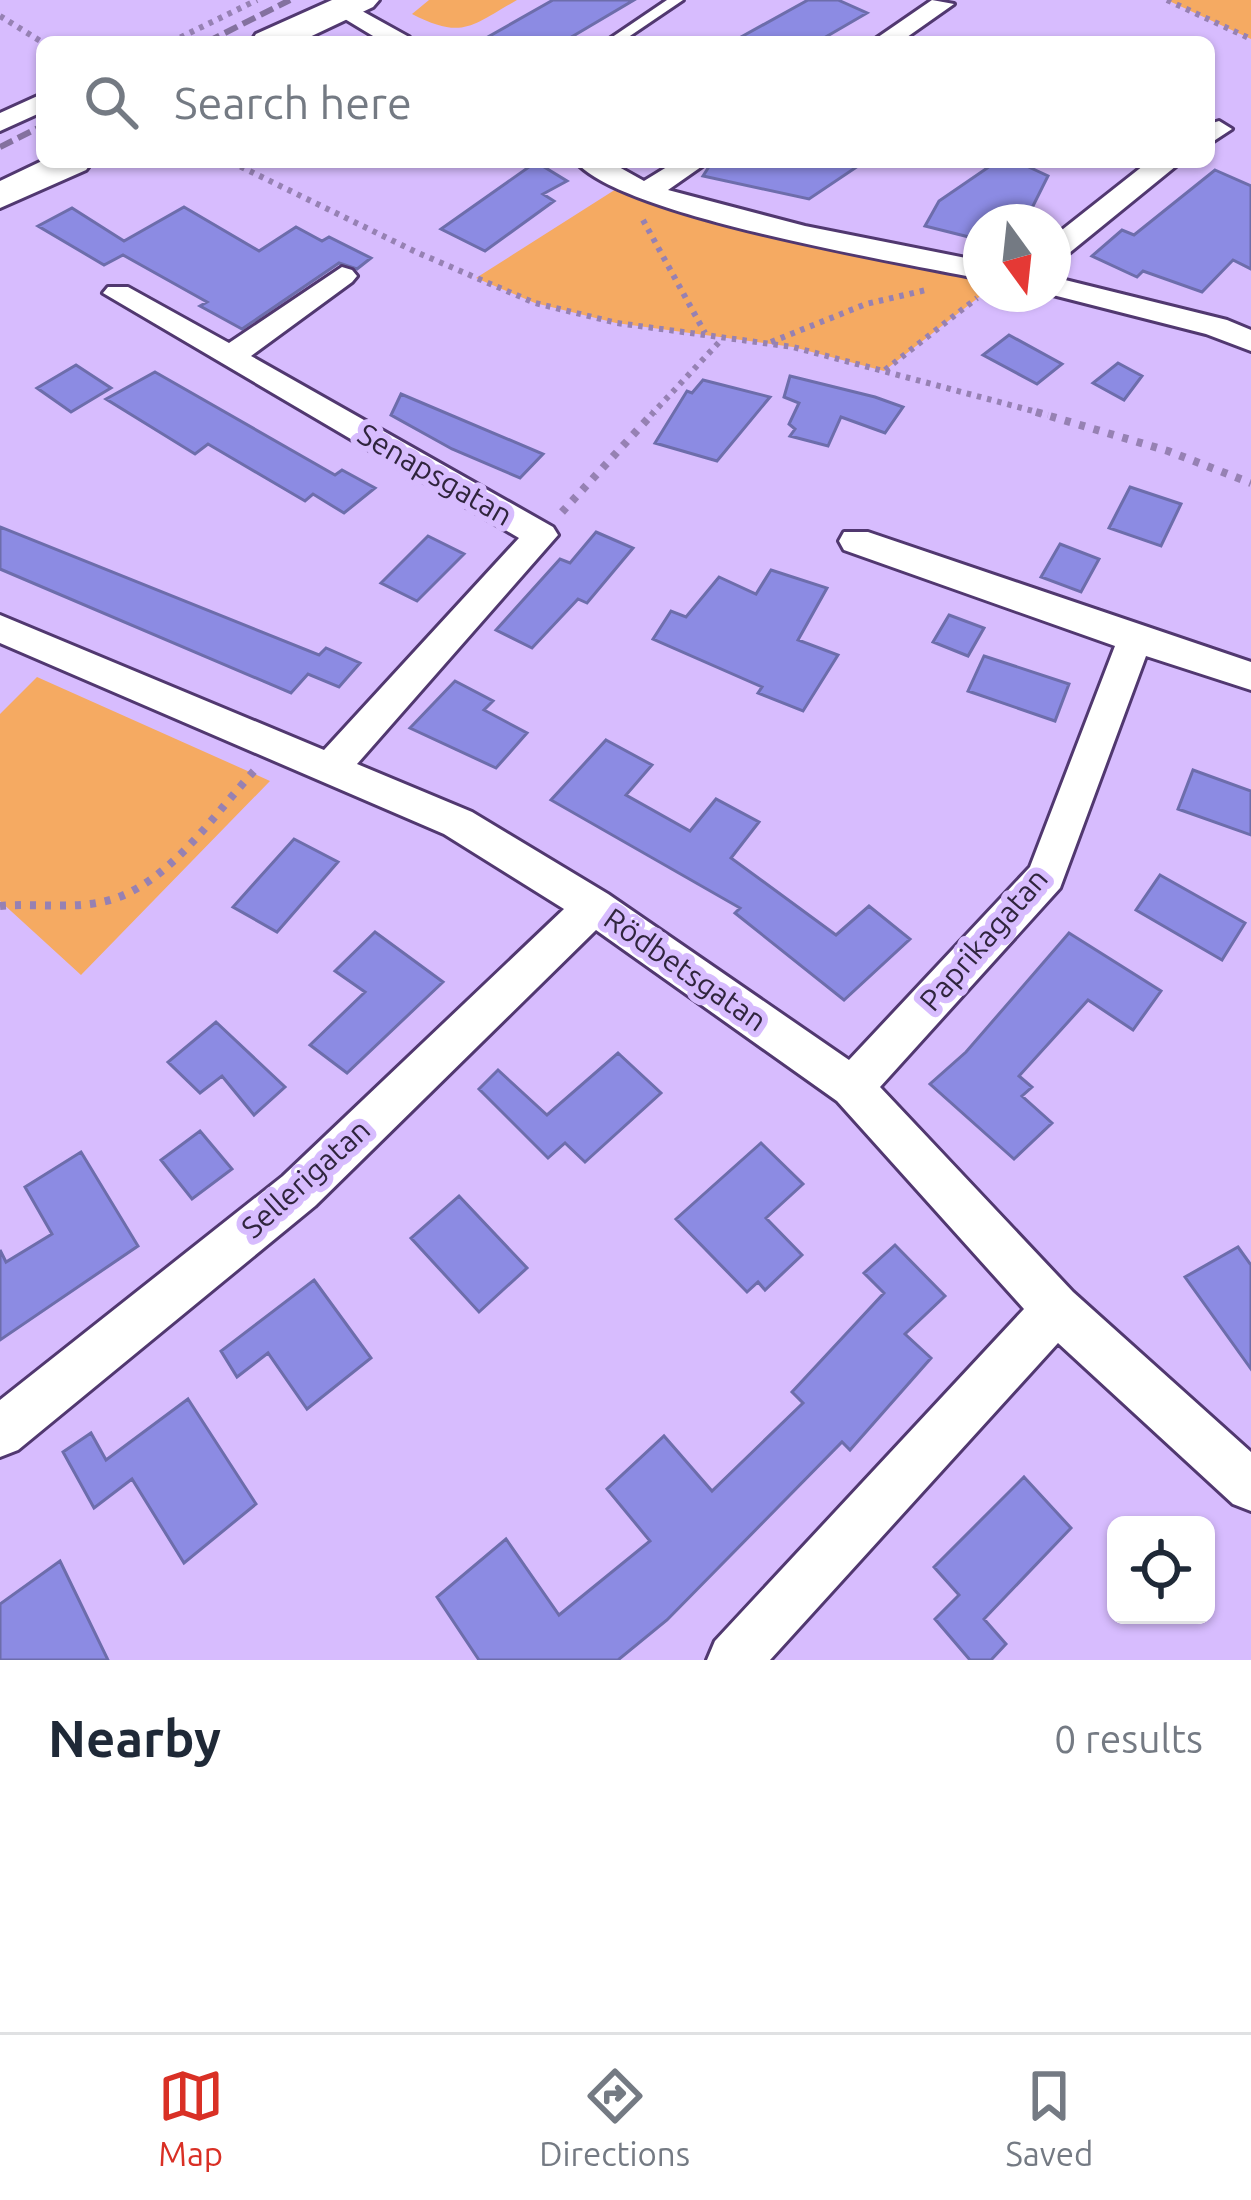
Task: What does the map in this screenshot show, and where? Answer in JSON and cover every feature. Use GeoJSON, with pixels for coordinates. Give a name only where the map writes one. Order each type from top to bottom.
{"type":"FeatureCollection","features":[{"type":"Feature","properties":{"kind":"street"},"geometry":{"type":"LineString","coordinates":[[892,36],[942,4]]}},
{"type":"Feature","properties":{"kind":"street"},"geometry":{"type":"LineString","coordinates":[[284,36],[364,7]]}},
{"type":"Feature","properties":{"kind":"street"},"geometry":{"type":"LineString","coordinates":[[323,36],[364,7]]}},
{"type":"Feature","properties":{"kind":"street"},"geometry":{"type":"LineString","coordinates":[[364,7],[394,36]]}},
{"type":"Feature","properties":{"kind":"street"},"geometry":{"type":"LineString","coordinates":[[0,123],[36,105]]}},
{"type":"Feature","properties":{"kind":"street"},"geometry":{"type":"LineString","coordinates":[[0,186],[36,165]]}},
{"type":"Feature","properties":{"kind":"street"},"geometry":{"type":"LineString","coordinates":[[0,196],[58,168]]}},
{"type":"Feature","properties":{"kind":"street"},"geometry":{"type":"LineString","coordinates":[[600,168],[635,188],[802,234],[963,266]]}},
{"type":"Feature","properties":{"kind":"street"},"geometry":{"type":"LineString","coordinates":[[635,188],[680,168]]}},
{"type":"Feature","properties":{"kind":"street"},"geometry":{"type":"LineString","coordinates":[[1071,237],[1157,168]]}},
{"type":"Feature","properties":{"kind":"street"},"geometry":{"type":"LineString","coordinates":[[230,357],[341,276]]}},
{"type":"Feature","properties":{"kind":"street"},"geometry":{"type":"LineString","coordinates":[[1071,291],[1251,341]]}},
{"type":"Feature","properties":{"kind":"street","name":"Senapsgatan"},"geometry":{"type":"LineString","coordinates":[[118,293],[541,536],[329,770]]}},
{"type":"Feature","properties":{"kind":"street"},"geometry":{"type":"LineString","coordinates":[[856,541],[1251,676]]}},
{"type":"Feature","properties":{"kind":"street","name":"Rödbetsgatan"},"geometry":{"type":"LineString","coordinates":[[0,628],[458,823],[594,906],[852,1087],[1056,1309],[1248,1475]]}},
{"type":"Feature","properties":{"kind":"street","name":"Paprikagatan"},"geometry":{"type":"LineString","coordinates":[[852,1087],[1046,876],[1135,639]]}},
{"type":"Feature","properties":{"kind":"street","name":"Sellerigatan"},"geometry":{"type":"LineString","coordinates":[[0,1432],[299,1191],[594,906]]}},
{"type":"Feature","properties":{"kind":"street"},"geometry":{"type":"LineString","coordinates":[[734,1660],[1056,1309]]}},
{"type":"Feature","properties":{"kind":"lane"},"geometry":{"type":"LineString","coordinates":[[622,36],[676,0]]}},
{"type":"Feature","properties":{"kind":"path"},"geometry":{"type":"LineString","coordinates":[[183,36],[257,0]]}},
{"type":"Feature","properties":{"kind":"path"},"geometry":{"type":"LineString","coordinates":[[1167,0],[1251,39]]}},
{"type":"Feature","properties":{"kind":"path"},"geometry":{"type":"LineString","coordinates":[[0,16],[36,38]]}},
{"type":"Feature","properties":{"kind":"path"},"geometry":{"type":"LineString","coordinates":[[243,168],[416,253],[535,303],[616,322],[766,343],[884,371],[1168,451],[1251,483]]}},
{"type":"Feature","properties":{"kind":"path"},"geometry":{"type":"LineString","coordinates":[[635,188],[705,334]]}},
{"type":"Feature","properties":{"kind":"path"},"geometry":{"type":"LineString","coordinates":[[766,343],[866,304],[938,288]]}},
{"type":"Feature","properties":{"kind":"path"},"geometry":{"type":"LineString","coordinates":[[884,371],[963,309]]}},
{"type":"Feature","properties":{"kind":"path"},"geometry":{"type":"LineString","coordinates":[[541,536],[723,337]]}},
{"type":"Feature","properties":{"kind":"path"},"geometry":{"type":"LineString","coordinates":[[0,906],[87,904],[123,897],[156,872],[277,747]]}},
{"type":"Feature","properties":{"kind":"shaded area"},"geometry":{"type":"Polygon","coordinates":[[[429,0],[517,0],[477,23],[456,28],[412,14],[429,0]]]}},
{"type":"Feature","properties":{"kind":"shaded area"},"geometry":{"type":"Polygon","coordinates":[[[1167,0],[1251,0],[1251,39],[1167,0]]]}},
{"type":"Feature","properties":{"kind":"shaded area"},"geometry":{"type":"Polygon","coordinates":[[[624,184],[963,266],[963,310],[884,371],[793,347],[616,323],[535,303],[476,278],[624,184]]]}},
{"type":"Feature","properties":{"kind":"shaded area"},"geometry":{"type":"Polygon","coordinates":[[[37,677],[270,781],[81,975],[0,901],[0,714],[37,677]]]}},
{"type":"Feature","properties":{"kind":"building"},"geometry":{"type":"Polygon","coordinates":[[[553,0],[634,0],[573,36],[490,36],[553,0]]]}},
{"type":"Feature","properties":{"kind":"building"},"geometry":{"type":"Polygon","coordinates":[[[808,0],[838,0],[867,13],[827,36],[743,36],[808,0]]]}},
{"type":"Feature","properties":{"kind":"building"},"geometry":{"type":"Polygon","coordinates":[[[527,168],[546,168],[567,181],[543,194],[554,201],[485,251],[441,229],[527,168]]]}},
{"type":"Feature","properties":{"kind":"building"},"geometry":{"type":"Polygon","coordinates":[[[708,168],[855,168],[809,199],[703,176],[708,168]]]}},
{"type":"Feature","properties":{"kind":"building"},"geometry":{"type":"Polygon","coordinates":[[[987,168],[1031,168],[1048,176],[1034,204],[963,204],[963,236],[925,226],[939,201],[987,168]]]}},
{"type":"Feature","properties":{"kind":"building"},"geometry":{"type":"Polygon","coordinates":[[[1215,170],[1251,186],[1251,269],[1233,260],[1202,292],[1143,271],[1137,277],[1092,256],[1122,230],[1134,235],[1215,170]]]}},
{"type":"Feature","properties":{"kind":"building"},"geometry":{"type":"Polygon","coordinates":[[[184,207],[259,251],[296,227],[371,258],[357,269],[339,263],[242,329],[200,306],[207,302],[123,255],[104,265],[38,226],[72,208],[124,241],[184,207]]]}},
{"type":"Feature","properties":{"kind":"building"},"geometry":{"type":"Polygon","coordinates":[[[1009,335],[1062,364],[1037,384],[983,355],[1009,335]]]}},
{"type":"Feature","properties":{"kind":"building"},"geometry":{"type":"Polygon","coordinates":[[[1118,363],[1142,376],[1124,400],[1093,383],[1118,363]]]}},
{"type":"Feature","properties":{"kind":"building"},"geometry":{"type":"Polygon","coordinates":[[[76,365],[111,388],[71,412],[37,388],[76,365]]]}},
{"type":"Feature","properties":{"kind":"building"},"geometry":{"type":"Polygon","coordinates":[[[155,372],[335,475],[342,470],[375,488],[344,513],[313,494],[305,501],[208,444],[195,454],[106,399],[155,372]]]}},
{"type":"Feature","properties":{"kind":"building"},"geometry":{"type":"Polygon","coordinates":[[[790,376],[903,407],[885,433],[841,417],[828,446],[790,436],[795,429],[789,424],[799,403],[784,397],[790,376]]]}},
{"type":"Feature","properties":{"kind":"building"},"geometry":{"type":"Polygon","coordinates":[[[703,380],[770,397],[717,461],[655,443],[687,391],[692,393],[703,380]]]}},
{"type":"Feature","properties":{"kind":"building"},"geometry":{"type":"Polygon","coordinates":[[[401,394],[543,454],[520,478],[452,449],[391,415],[401,394]]]}},
{"type":"Feature","properties":{"kind":"building"},"geometry":{"type":"Polygon","coordinates":[[[1130,487],[1181,504],[1161,546],[1109,528],[1130,487]]]}},
{"type":"Feature","properties":{"kind":"building"},"geometry":{"type":"Polygon","coordinates":[[[0,527],[319,655],[326,648],[360,663],[339,687],[308,674],[291,693],[0,569],[0,527]]]}},
{"type":"Feature","properties":{"kind":"building"},"geometry":{"type":"Polygon","coordinates":[[[596,532],[633,548],[587,603],[578,599],[532,648],[496,630],[560,559],[570,563],[596,532]]]}},
{"type":"Feature","properties":{"kind":"building"},"geometry":{"type":"Polygon","coordinates":[[[428,536],[464,554],[417,601],[381,583],[428,536]]]}},
{"type":"Feature","properties":{"kind":"building"},"geometry":{"type":"Polygon","coordinates":[[[1060,544],[1099,559],[1081,592],[1041,577],[1060,544]]]}},
{"type":"Feature","properties":{"kind":"building"},"geometry":{"type":"Polygon","coordinates":[[[771,570],[827,588],[798,640],[838,655],[803,711],[758,693],[762,687],[653,639],[671,611],[686,617],[719,577],[756,594],[771,570]]]}},
{"type":"Feature","properties":{"kind":"building"},"geometry":{"type":"Polygon","coordinates":[[[949,615],[984,628],[968,656],[933,642],[949,615]]]}},
{"type":"Feature","properties":{"kind":"building"},"geometry":{"type":"Polygon","coordinates":[[[984,656],[1069,684],[1055,721],[968,691],[984,656]]]}},
{"type":"Feature","properties":{"kind":"building"},"geometry":{"type":"Polygon","coordinates":[[[455,681],[493,701],[484,710],[527,733],[496,768],[410,728],[455,681]]]}},
{"type":"Feature","properties":{"kind":"building"},"geometry":{"type":"Polygon","coordinates":[[[606,740],[652,765],[626,795],[690,831],[716,799],[759,822],[731,858],[836,935],[869,906],[910,939],[844,1000],[735,913],[740,908],[551,800],[606,740]]]}},
{"type":"Feature","properties":{"kind":"building"},"geometry":{"type":"Polygon","coordinates":[[[1193,770],[1251,791],[1251,835],[1178,809],[1193,770]]]}},
{"type":"Feature","properties":{"kind":"building"},"geometry":{"type":"Polygon","coordinates":[[[294,839],[338,862],[277,932],[233,907],[294,839]]]}},
{"type":"Feature","properties":{"kind":"building"},"geometry":{"type":"Polygon","coordinates":[[[1160,875],[1245,923],[1222,960],[1136,910],[1160,875]]]}},
{"type":"Feature","properties":{"kind":"building"},"geometry":{"type":"Polygon","coordinates":[[[375,932],[443,982],[347,1073],[310,1045],[365,992],[335,971],[375,932]]]}},
{"type":"Feature","properties":{"kind":"building"},"geometry":{"type":"Polygon","coordinates":[[[1069,933],[1161,991],[1133,1030],[1088,1000],[1019,1076],[1032,1087],[1022,1096],[1052,1123],[1014,1159],[930,1084],[966,1052],[1069,933]]]}},
{"type":"Feature","properties":{"kind":"building"},"geometry":{"type":"Polygon","coordinates":[[[216,1022],[285,1087],[254,1115],[222,1076],[200,1093],[168,1062],[216,1022]]]}},
{"type":"Feature","properties":{"kind":"building"},"geometry":{"type":"Polygon","coordinates":[[[618,1053],[661,1093],[585,1162],[565,1143],[548,1158],[479,1089],[498,1070],[547,1115],[618,1053]]]}},
{"type":"Feature","properties":{"kind":"building"},"geometry":{"type":"Polygon","coordinates":[[[200,1131],[232,1169],[192,1199],[161,1160],[200,1131]]]}},
{"type":"Feature","properties":{"kind":"building"},"geometry":{"type":"Polygon","coordinates":[[[761,1143],[803,1184],[766,1218],[802,1255],[765,1290],[758,1282],[747,1292],[676,1219],[761,1143]]]}},
{"type":"Feature","properties":{"kind":"building"},"geometry":{"type":"Polygon","coordinates":[[[81,1152],[138,1246],[0,1340],[0,1250],[6,1262],[52,1234],[25,1187],[81,1152]]]}},
{"type":"Feature","properties":{"kind":"building"},"geometry":{"type":"Polygon","coordinates":[[[459,1196],[527,1268],[479,1312],[411,1238],[459,1196]]]}},
{"type":"Feature","properties":{"kind":"building"},"geometry":{"type":"Polygon","coordinates":[[[895,1245],[945,1296],[905,1334],[931,1358],[850,1450],[842,1442],[667,1620],[618,1660],[479,1660],[437,1597],[506,1539],[559,1615],[650,1541],[607,1489],[664,1436],[712,1491],[803,1403],[792,1392],[884,1293],[864,1273],[895,1245]]]}},
{"type":"Feature","properties":{"kind":"building"},"geometry":{"type":"Polygon","coordinates":[[[1238,1247],[1251,1265],[1251,1369],[1185,1277],[1238,1247]]]}},
{"type":"Feature","properties":{"kind":"building"},"geometry":{"type":"Polygon","coordinates":[[[314,1280],[371,1358],[307,1409],[268,1353],[237,1377],[221,1351],[314,1280]]]}},
{"type":"Feature","properties":{"kind":"building"},"geometry":{"type":"Polygon","coordinates":[[[188,1399],[256,1504],[184,1563],[132,1479],[94,1508],[63,1452],[91,1433],[106,1460],[188,1399]]]}},
{"type":"Feature","properties":{"kind":"building"},"geometry":{"type":"Polygon","coordinates":[[[1024,1477],[1071,1528],[984,1619],[1006,1644],[991,1660],[970,1660],[935,1619],[959,1595],[934,1567],[1024,1477]]]}},
{"type":"Feature","properties":{"kind":"building"},"geometry":{"type":"Polygon","coordinates":[[[60,1561],[108,1660],[0,1660],[0,1604],[60,1561]]]}},
{"type":"Feature","properties":{"kind":"railway"},"geometry":{"type":"LineString","coordinates":[[219,36],[290,0]]}},
{"type":"Feature","properties":{"kind":"railway"},"geometry":{"type":"LineString","coordinates":[[0,147],[36,129]]}}]}
